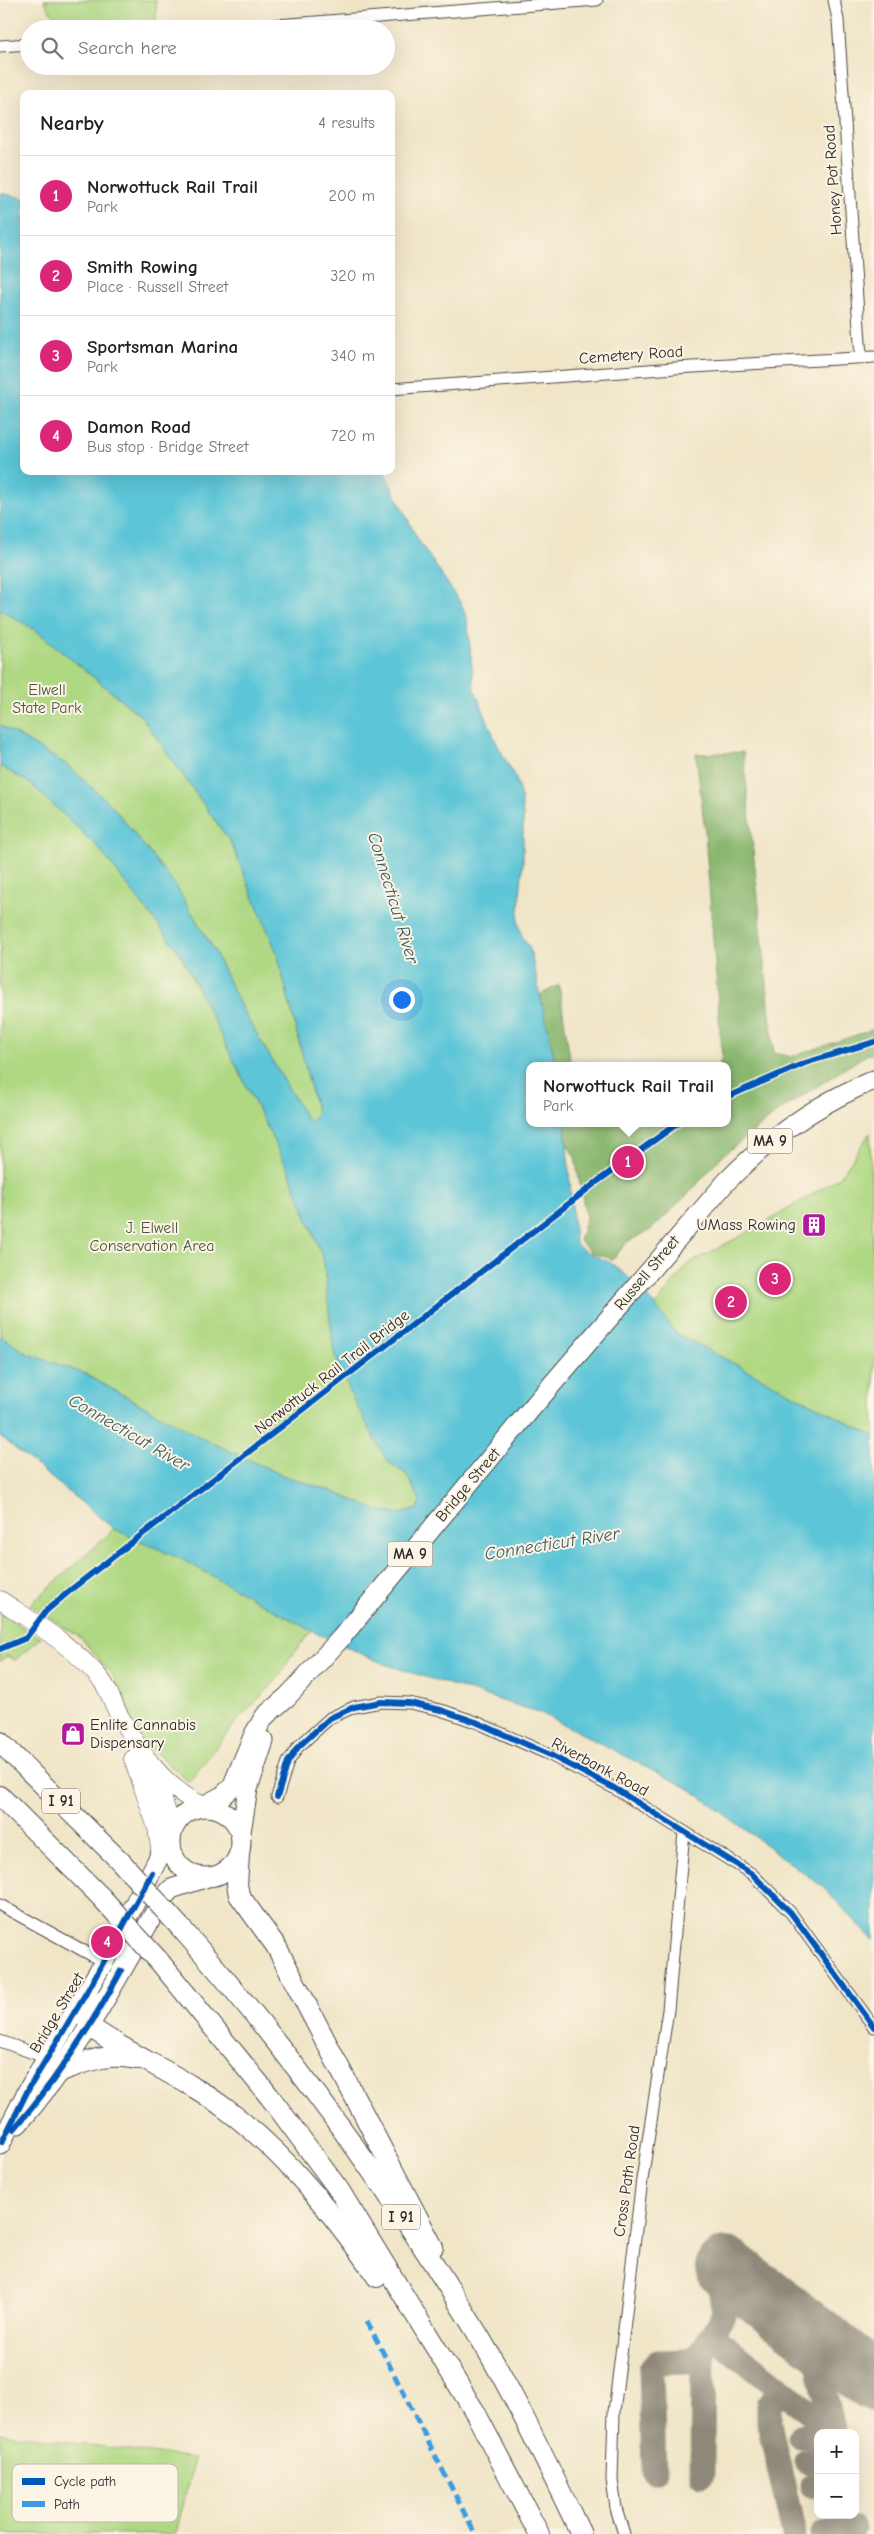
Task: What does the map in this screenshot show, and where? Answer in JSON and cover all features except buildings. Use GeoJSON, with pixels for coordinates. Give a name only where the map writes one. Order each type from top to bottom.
{"type":"FeatureCollection","features":[{"type":"Feature","properties":{"kind":"highway","name":"Russell Street"},"geometry":{"type":"LineString","coordinates":[[530,1410],[727,1181],[773,1139],[825,1104],[874,1080]]}},
{"type":"Feature","properties":{"kind":"highway","name":"Bridge Street"},"geometry":{"type":"LineString","coordinates":[[202,1806],[222,1796],[232,1787],[257,1727],[265,1716],[288,1696],[341,1638],[530,1410]]}},
{"type":"Feature","properties":{"kind":"highway","name":"Bridge Street"},"geometry":{"type":"LineString","coordinates":[[241,1832],[248,1789],[260,1751],[288,1696]]}},
{"type":"Feature","properties":{"kind":"highway","name":"I 91"},"geometry":{"type":"LineString","coordinates":[[0,1742],[120,1862],[180,1927],[268,2032],[355,2147],[462,2307],[535,2441],[581,2534]]}},
{"type":"Feature","properties":{"kind":"highway","name":"I 91"},"geometry":{"type":"LineString","coordinates":[[0,1796],[102,1897],[159,1962],[270,2097],[324,2169],[475,2412],[539,2534]]}},
{"type":"Feature","properties":{"kind":"highway"},"geometry":{"type":"LineString","coordinates":[[239,1855],[228,1870],[220,1875],[205,1878],[191,1874],[180,1864],[174,1853],[171,1833],[189,1811],[202,1806],[214,1808],[227,1815],[241,1832],[237,1884],[239,1895],[281,1954],[418,2215],[462,2307]]}},
{"type":"Feature","properties":{"kind":"highway","name":"Bridge Street"},"geometry":{"type":"LineString","coordinates":[[1,2143],[43,2096],[53,2065],[88,1990],[171,1833]]}},
{"type":"Feature","properties":{"kind":"highway","name":"Bridge Street"},"geometry":{"type":"LineString","coordinates":[[53,2065],[90,2028],[163,1898],[172,1889],[205,1878]]}},
{"type":"Feature","properties":{"kind":"highway"},"geometry":{"type":"LineString","coordinates":[[88,1990],[84,2012],[90,2028],[151,2062],[227,2109],[295,2173],[339,2223],[435,2362],[475,2412]]}},
{"type":"Feature","properties":{"kind":"highway"},"geometry":{"type":"LineString","coordinates":[[53,2065],[81,2063],[104,2057],[133,2058],[151,2062]]}},
{"type":"Feature","properties":{"kind":"main road"},"geometry":{"type":"LineString","coordinates":[[0,1600],[56,1637],[75,1653],[103,1682],[132,1739],[164,1780],[185,1798],[202,1806]]}},
{"type":"Feature","properties":{"kind":"main road"},"geometry":{"type":"LineString","coordinates":[[117,1710],[124,1740],[133,1759],[157,1828],[161,1855]]}},
{"type":"Feature","properties":{"kind":"main road"},"geometry":{"type":"LineString","coordinates":[[133,1759],[162,1796],[171,1833]]}},
{"type":"Feature","properties":{"kind":"street"},"geometry":{"type":"LineString","coordinates":[[340,20],[597,0]]}},
{"type":"Feature","properties":{"kind":"street","name":"Honey Pot Road"},"geometry":{"type":"LineString","coordinates":[[834,0],[838,20],[861,358]]}},
{"type":"Feature","properties":{"kind":"street"},"geometry":{"type":"LineString","coordinates":[[0,46],[20,45]]}},
{"type":"Feature","properties":{"kind":"street","name":"Cemetery Road"},"geometry":{"type":"LineString","coordinates":[[395,389],[675,368],[874,357]]}},
{"type":"Feature","properties":{"kind":"street","name":"Riverbank Road"},"geometry":{"type":"LineString","coordinates":[[277,1797],[288,1762],[303,1742],[324,1722],[342,1712],[367,1704],[410,1703],[464,1717],[548,1754],[628,1796],[738,1864],[778,1898],[874,2027]]}},
{"type":"Feature","properties":{"kind":"street","name":"Cross Path Road"},"geometry":{"type":"LineString","coordinates":[[624,2534],[616,2508],[612,2480],[614,2412],[642,2180],[668,2010],[684,1832]]}},
{"type":"Feature","properties":{"kind":"street"},"geometry":{"type":"LineString","coordinates":[[0,1905],[104,1962]]}},
{"type":"Feature","properties":{"kind":"street"},"geometry":{"type":"LineString","coordinates":[[0,2041],[53,2065]]}},
{"type":"Feature","properties":{"kind":"green space"},"geometry":{"type":"Polygon","coordinates":[[[44,0],[156,0],[156,20],[60,20],[51,12],[44,0]]]}},
{"type":"Feature","properties":{"kind":"green space","name":"Elwell State Park"},"geometry":{"type":"Polygon","coordinates":[[[0,609],[38,632],[141,716],[231,843],[277,953],[317,1114],[309,1123],[243,1011],[214,950],[175,885],[113,807],[67,765],[0,725],[0,609]]]}},
{"type":"Feature","properties":{"kind":"green space"},"geometry":{"type":"Polygon","coordinates":[[[743,752],[774,1053],[791,1057],[874,1029],[874,1053],[866,1055],[782,1109],[722,1156],[692,1190],[652,1229],[627,1242],[613,1259],[591,1253],[579,1240],[586,1218],[575,1157],[561,1135],[560,1127],[731,1127],[731,1062],[720,1062],[722,1056],[705,832],[696,754],[743,752]]]}},
{"type":"Feature","properties":{"kind":"green space","name":"J. Elwell Conservation Area"},"geometry":{"type":"Polygon","coordinates":[[[0,766],[31,784],[97,846],[180,953],[289,1171],[323,1258],[334,1353],[387,1461],[406,1474],[420,1500],[418,1509],[399,1514],[376,1510],[334,1492],[282,1475],[202,1438],[83,1373],[28,1354],[0,1335],[0,766]]]}},
{"type":"Feature","properties":{"kind":"green space"},"geometry":{"type":"Polygon","coordinates":[[[559,985],[570,1062],[548,1062],[538,996],[559,985]]]}},
{"type":"Feature","properties":{"kind":"green space"},"geometry":{"type":"Polygon","coordinates":[[[870,1133],[874,1295],[874,1436],[675,1333],[655,1306],[688,1264],[767,1222],[840,1177],[870,1133]]]}},
{"type":"Feature","properties":{"kind":"green space"},"geometry":{"type":"Polygon","coordinates":[[[114,1529],[185,1561],[312,1631],[290,1657],[285,1668],[273,1684],[235,1723],[189,1782],[141,1740],[113,1676],[81,1638],[30,1605],[114,1529]]]}},
{"type":"Feature","properties":{"kind":"green space"},"geometry":{"type":"Polygon","coordinates":[[[0,1614],[41,1638],[15,1660],[7,1656],[0,1662],[0,1614]]]}},
{"type":"Feature","properties":{"kind":"green space"},"geometry":{"type":"Polygon","coordinates":[[[0,2433],[194,2459],[176,2534],[0,2534],[0,2433]]]}},
{"type":"Feature","properties":{"kind":"water","name":"Connecticut River"},"geometry":{"type":"Polygon","coordinates":[[[0,193],[20,197],[20,475],[386,475],[417,538],[462,605],[467,618],[474,688],[497,744],[516,779],[521,798],[523,862],[518,921],[522,936],[530,949],[555,1062],[526,1062],[526,1127],[565,1127],[575,1243],[585,1252],[610,1263],[624,1273],[648,1297],[675,1333],[874,1436],[874,1941],[824,1888],[692,1790],[541,1713],[384,1664],[312,1631],[185,1561],[114,1529],[0,1436],[0,1335],[28,1354],[83,1373],[202,1438],[282,1475],[334,1492],[376,1510],[398,1514],[418,1509],[420,1500],[406,1474],[387,1461],[353,1399],[334,1353],[323,1258],[289,1171],[180,953],[97,846],[31,784],[0,766],[0,725],[67,765],[113,807],[175,885],[214,950],[243,1011],[309,1123],[317,1113],[277,953],[231,843],[141,716],[38,632],[0,609],[0,193]]]}},
{"type":"Feature","properties":{"kind":"taxiway"},"geometry":{"type":"LineString","coordinates":[[731,2272],[722,2285],[721,2290],[724,2307],[723,2314],[715,2329],[718,2340],[821,2421],[833,2428]]}},
{"type":"Feature","properties":{"kind":"taxiway"},"geometry":{"type":"LineString","coordinates":[[654,2471],[651,2369],[658,2362],[688,2361],[699,2357],[715,2329]]}},
{"type":"Feature","properties":{"kind":"taxiway"},"geometry":{"type":"LineString","coordinates":[[811,2333],[833,2429]]}},
{"type":"Feature","properties":{"kind":"taxiway"},"geometry":{"type":"LineString","coordinates":[[702,2475],[703,2352]]}},
{"type":"Feature","properties":{"kind":"taxiway"},"geometry":{"type":"LineString","coordinates":[[824,2387],[827,2381],[840,2371],[863,2372]]}},
{"type":"Feature","properties":{"kind":"taxiway"},"geometry":{"type":"LineString","coordinates":[[777,2385],[777,2394],[769,2404],[769,2423],[794,2534]]}},
{"type":"Feature","properties":{"kind":"taxiway"},"geometry":{"type":"LineString","coordinates":[[800,2436],[814,2433]]}},
{"type":"Feature","properties":{"kind":"taxiway"},"geometry":{"type":"LineString","coordinates":[[806,2461],[814,2459]]}},
{"type":"Feature","properties":{"kind":"taxiway"},"geometry":{"type":"LineString","coordinates":[[823,2534],[852,2528]]}},
{"type":"Feature","properties":{"kind":"runway"},"geometry":{"type":"LineString","coordinates":[[726,2268],[874,2381]]}},
{"type":"Feature","properties":{"kind":"marked path"},"geometry":{"type":"LineString","coordinates":[[367,2321],[475,2534]]}},
{"type":"Feature","properties":{"kind":"cycle path"},"geometry":{"type":"LineString","coordinates":[[731,1095],[805,1063],[874,1042]]}},
{"type":"Feature","properties":{"kind":"cycle path","name":"Norwottuck Rail Trail Bridge"},"geometry":{"type":"LineString","coordinates":[[0,1649],[26,1638],[46,1611],[73,1588],[598,1181],[672,1127]]}},
{"type":"Feature","properties":{"kind":"cycle path"},"geometry":{"type":"LineString","coordinates":[[277,1797],[288,1762],[298,1747],[330,1718],[354,1707],[381,1702],[409,1703],[441,1710],[476,1722],[548,1754],[614,1788],[752,1874],[791,1913],[874,2027]]}},
{"type":"Feature","properties":{"kind":"cycle path"},"geometry":{"type":"LineString","coordinates":[[2,2142],[29,2088],[88,1990],[152,1873]]}},
{"type":"Feature","properties":{"kind":"cycle path"},"geometry":{"type":"LineString","coordinates":[[14,2129],[72,2053],[121,1971]]}},
{"type":"Feature","properties":{"kind":"place","name":"Norwottuck Rail Trail"},"geometry":{"type":"Point","coordinates":[628,1162]}},
{"type":"Feature","properties":{"kind":"place","name":"UMass Rowing"},"geometry":{"type":"Point","coordinates":[814,1225]}},
{"type":"Feature","properties":{"kind":"place","name":"Sportsman Marina"},"geometry":{"type":"Point","coordinates":[775,1279]}},
{"type":"Feature","properties":{"kind":"place","name":"Smith Rowing"},"geometry":{"type":"Point","coordinates":[731,1302]}},
{"type":"Feature","properties":{"kind":"place","name":"Enlite Cannabis Dispensary"},"geometry":{"type":"Point","coordinates":[73,1734]}},
{"type":"Feature","properties":{"kind":"place","name":"Damon Road"},"geometry":{"type":"Point","coordinates":[107,1942]}}]}
